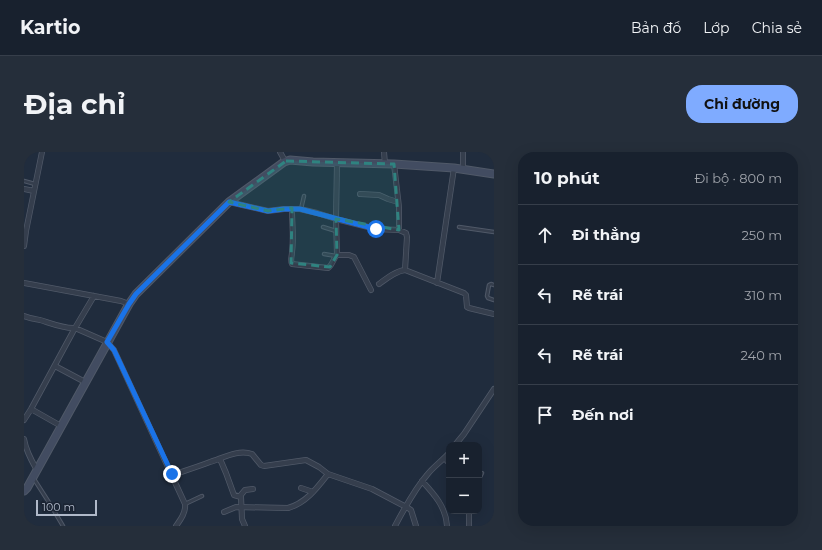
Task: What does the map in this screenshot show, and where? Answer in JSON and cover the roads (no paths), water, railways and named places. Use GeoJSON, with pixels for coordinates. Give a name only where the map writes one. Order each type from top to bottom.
{"type":"FeatureCollection","features":[{"type":"Feature","properties":{"kind":"street"},"geometry":{"type":"LineString","coordinates":[[24,246],[25,231],[42,152]]}},
{"type":"Feature","properties":{"kind":"street"},"geometry":{"type":"LineString","coordinates":[[280,152],[285,162]]}},
{"type":"Feature","properties":{"kind":"street"},"geometry":{"type":"LineString","coordinates":[[384,152],[385,164]]}},
{"type":"Feature","properties":{"kind":"street"},"geometry":{"type":"LineString","coordinates":[[463,152],[463,169]]}},
{"type":"Feature","properties":{"kind":"street"},"geometry":{"type":"LineString","coordinates":[[24,491],[35,474],[107,342],[136,294],[229,202],[285,162],[290,160],[394,164],[454,168],[494,174]]}},
{"type":"Feature","properties":{"kind":"street"},"geometry":{"type":"LineString","coordinates":[[292,210],[293,234],[290,261],[292,264],[328,268],[331,266],[336,255],[337,163]]}},
{"type":"Feature","properties":{"kind":"street"},"geometry":{"type":"LineString","coordinates":[[394,164],[399,230]]}},
{"type":"Feature","properties":{"kind":"street"},"geometry":{"type":"LineString","coordinates":[[437,283],[454,168]]}},
{"type":"Feature","properties":{"kind":"street"},"geometry":{"type":"LineString","coordinates":[[24,189],[34,191]]}},
{"type":"Feature","properties":{"kind":"street"},"geometry":{"type":"LineString","coordinates":[[360,194],[379,195],[398,202]]}},
{"type":"Feature","properties":{"kind":"street"},"geometry":{"type":"LineString","coordinates":[[229,202],[268,211],[300,209],[376,229],[403,231],[406,233],[407,237],[405,270]]}},
{"type":"Feature","properties":{"kind":"street"},"geometry":{"type":"LineString","coordinates":[[336,255],[353,256],[370,290]]}},
{"type":"Feature","properties":{"kind":"street"},"geometry":{"type":"LineString","coordinates":[[380,284],[389,277],[405,270],[465,294],[468,308],[494,314]]}},
{"type":"Feature","properties":{"kind":"street"},"geometry":{"type":"LineString","coordinates":[[24,283],[129,304]]}},
{"type":"Feature","properties":{"kind":"street"},"geometry":{"type":"LineString","coordinates":[[24,420],[94,296]]}},
{"type":"Feature","properties":{"kind":"street"},"geometry":{"type":"LineString","coordinates":[[24,316],[71,329],[75,328],[107,342],[114,350],[185,504],[186,507],[184,513],[176,526]]}},
{"type":"Feature","properties":{"kind":"street"},"geometry":{"type":"LineString","coordinates":[[55,366],[85,382]]}},
{"type":"Feature","properties":{"kind":"street"},"geometry":{"type":"LineString","coordinates":[[457,442],[494,390]]}},
{"type":"Feature","properties":{"kind":"street"},"geometry":{"type":"LineString","coordinates":[[31,409],[61,426]]}},
{"type":"Feature","properties":{"kind":"street"},"geometry":{"type":"LineString","coordinates":[[24,439],[35,474]]}},
{"type":"Feature","properties":{"kind":"street"},"geometry":{"type":"LineString","coordinates":[[172,474],[220,459],[228,455],[241,453],[252,454],[262,466],[266,467],[306,460],[328,474],[372,489],[405,506],[410,510],[416,526]]}},
{"type":"Feature","properties":{"kind":"street"},"geometry":{"type":"LineString","coordinates":[[395,526],[405,506],[427,474],[444,458]]}},
{"type":"Feature","properties":{"kind":"street"},"geometry":{"type":"LineString","coordinates":[[220,459],[234,494],[240,496]]}},
{"type":"Feature","properties":{"kind":"street"},"geometry":{"type":"LineString","coordinates":[[224,512],[236,506],[288,508],[307,498],[328,474]]}},
{"type":"Feature","properties":{"kind":"street"},"geometry":{"type":"LineString","coordinates":[[422,481],[442,506],[447,526]]}},
{"type":"Feature","properties":{"kind":"street"},"geometry":{"type":"LineString","coordinates":[[240,496],[245,490],[253,488]]}},
{"type":"Feature","properties":{"kind":"street"},"geometry":{"type":"LineString","coordinates":[[301,488],[313,492]]}},
{"type":"Feature","properties":{"kind":"street"},"geometry":{"type":"LineString","coordinates":[[240,496],[242,498],[242,519],[245,526]]}},
{"type":"Feature","properties":{"kind":"street"},"geometry":{"type":"LineString","coordinates":[[469,514],[469,526]]}},
{"type":"Feature","properties":{"kind":"lane"},"geometry":{"type":"LineString","coordinates":[[24,181],[35,184]]}},
{"type":"Feature","properties":{"kind":"lane"},"geometry":{"type":"LineString","coordinates":[[300,209],[304,196]]}},
{"type":"Feature","properties":{"kind":"lane"},"geometry":{"type":"LineString","coordinates":[[323,227],[336,231]]}},
{"type":"Feature","properties":{"kind":"lane"},"geometry":{"type":"LineString","coordinates":[[459,227],[494,232]]}},
{"type":"Feature","properties":{"kind":"lane"},"geometry":{"type":"LineString","coordinates":[[324,254],[336,255]]}},
{"type":"Feature","properties":{"kind":"lane"},"geometry":{"type":"LineString","coordinates":[[494,284],[489,285],[487,296],[488,298],[494,300]]}},
{"type":"Feature","properties":{"kind":"lane"},"geometry":{"type":"LineString","coordinates":[[35,474],[62,526]]}},
{"type":"Feature","properties":{"kind":"lane"},"geometry":{"type":"LineString","coordinates":[[185,504],[202,496]]}}]}
